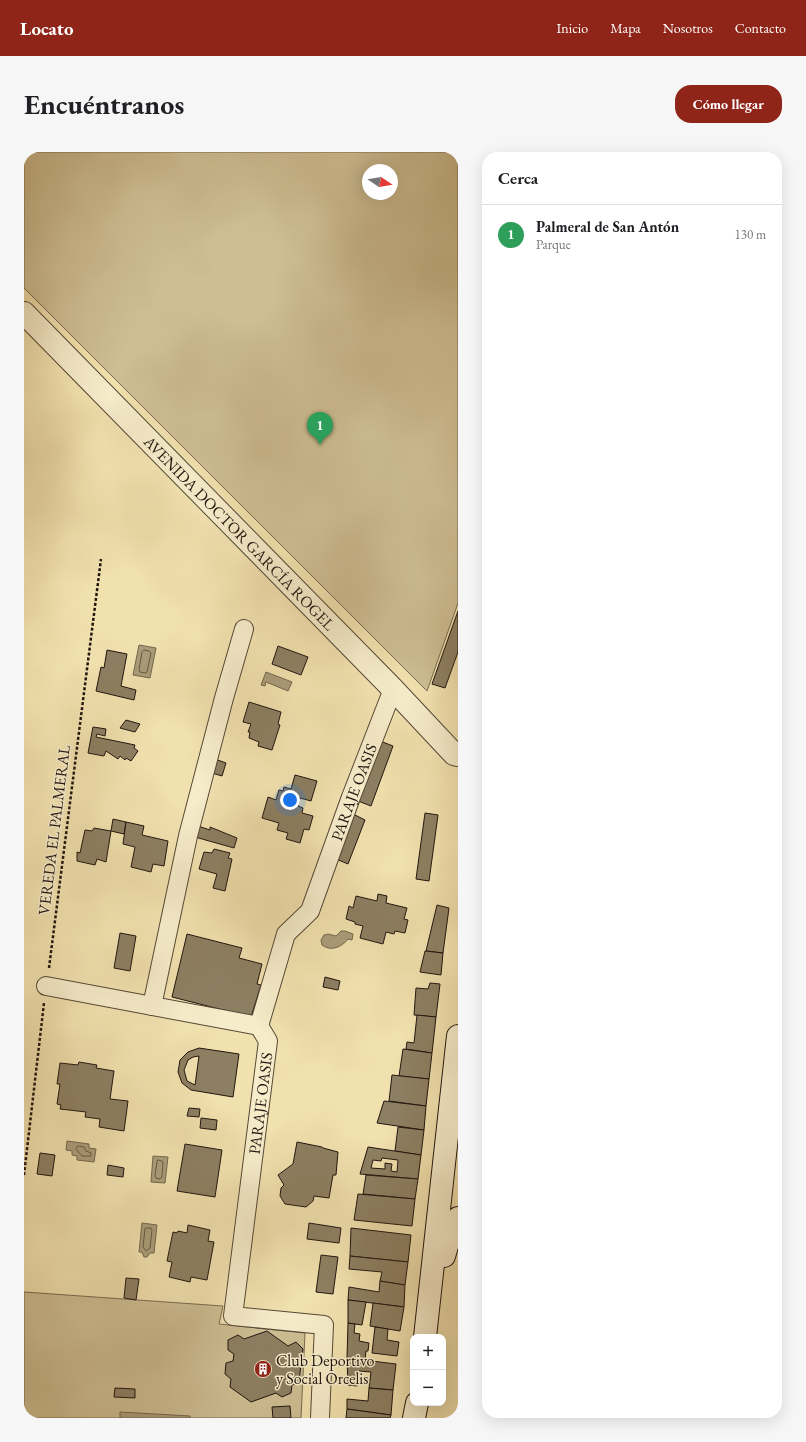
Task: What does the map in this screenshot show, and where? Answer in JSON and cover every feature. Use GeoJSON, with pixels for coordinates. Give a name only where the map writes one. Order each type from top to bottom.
{"type":"FeatureCollection","features":[{"type":"Feature","properties":{"kind":"street","name":"AVENIDA DOCTOR GARCÍA ROGEL"},"geometry":{"type":"LineString","coordinates":[[24,313],[393,689],[457,758]]}},
{"type":"Feature","properties":{"kind":"street"},"geometry":{"type":"LineString","coordinates":[[152,1006],[188,836],[224,698],[244,629]]}},
{"type":"Feature","properties":{"kind":"street","name":"PARAJE OASIS"},"geometry":{"type":"LineString","coordinates":[[320,1418],[324,1325],[233,1316],[268,1041],[259,1026],[286,934],[310,911],[351,797],[393,689]]}},
{"type":"Feature","properties":{"kind":"street"},"geometry":{"type":"LineString","coordinates":[[46,986],[259,1026]]}},
{"type":"Feature","properties":{"kind":"street"},"geometry":{"type":"LineString","coordinates":[[425,1334],[457,1075],[458,1036]]}},
{"type":"Feature","properties":{"kind":"street"},"geometry":{"type":"LineString","coordinates":[[430,1301],[450,1236],[458,1218]]}},
{"type":"Feature","properties":{"kind":"street"},"geometry":{"type":"LineString","coordinates":[[414,1418],[416,1406]]}},
{"type":"Feature","properties":{"kind":"path","name":"VEREDA EL PALMERAL"},"geometry":{"type":"LineString","coordinates":[[24,1175],[46,986],[101,559]]}},
{"type":"Feature","properties":{"kind":"shaded area"},"geometry":{"type":"Polygon","coordinates":[[[24,152],[458,152],[458,603],[427,691],[24,288],[24,152]]]}},
{"type":"Feature","properties":{"kind":"shaded area"},"geometry":{"type":"Polygon","coordinates":[[[24,1292],[223,1306],[219,1324],[305,1333],[301,1418],[24,1418],[24,1292]]]}},
{"type":"Feature","properties":{"kind":"water"},"geometry":{"type":"Polygon","coordinates":[[[139,645],[156,648],[150,678],[133,675],[139,645]]]}},
{"type":"Feature","properties":{"kind":"water"},"geometry":{"type":"Polygon","coordinates":[[[266,672],[292,682],[288,691],[266,682],[265,686],[261,685],[266,672]]]}},
{"type":"Feature","properties":{"kind":"water"},"geometry":{"type":"Polygon","coordinates":[[[341,931],[353,934],[352,940],[348,939],[336,948],[329,948],[322,945],[321,940],[324,935],[328,934],[336,936],[341,931]]]}},
{"type":"Feature","properties":{"kind":"water"},"geometry":{"type":"Polygon","coordinates":[[[67,1141],[89,1144],[89,1148],[96,1149],[94,1162],[77,1160],[77,1156],[72,1155],[72,1151],[66,1150],[67,1141]]]}},
{"type":"Feature","properties":{"kind":"water"},"geometry":{"type":"Polygon","coordinates":[[[153,1156],[168,1157],[165,1183],[151,1182],[153,1156]]]}},
{"type":"Feature","properties":{"kind":"water"},"geometry":{"type":"Polygon","coordinates":[[[142,1223],[157,1225],[154,1253],[150,1253],[147,1257],[144,1257],[142,1252],[139,1252],[142,1223]]]}},
{"type":"Feature","properties":{"kind":"water"},"geometry":{"type":"Polygon","coordinates":[[[120,1412],[190,1416],[190,1418],[120,1418],[120,1412]]]}},
{"type":"Feature","properties":{"kind":"building"},"geometry":{"type":"Polygon","coordinates":[[[458,611],[458,652],[445,688],[432,684],[458,611]]]}},
{"type":"Feature","properties":{"kind":"building"},"geometry":{"type":"Polygon","coordinates":[[[278,646],[308,657],[301,675],[272,664],[278,646]]]}},
{"type":"Feature","properties":{"kind":"building"},"geometry":{"type":"Polygon","coordinates":[[[107,650],[127,654],[121,686],[136,690],[134,700],[96,691],[101,667],[104,668],[107,650]]]}},
{"type":"Feature","properties":{"kind":"building"},"geometry":{"type":"Polygon","coordinates":[[[249,702],[281,712],[278,724],[280,725],[272,750],[258,746],[259,742],[249,738],[250,732],[248,732],[251,724],[243,722],[249,702]]]}},
{"type":"Feature","properties":{"kind":"building"},"geometry":{"type":"Polygon","coordinates":[[[126,720],[140,724],[135,732],[120,728],[126,720]]]}},
{"type":"Feature","properties":{"kind":"building"},"geometry":{"type":"Polygon","coordinates":[[[93,727],[106,729],[105,736],[97,734],[96,737],[135,745],[134,748],[138,751],[131,761],[126,758],[125,760],[120,756],[118,759],[106,751],[104,756],[88,753],[93,727]]]}},
{"type":"Feature","properties":{"kind":"building"},"geometry":{"type":"Polygon","coordinates":[[[380,741],[393,746],[371,806],[358,801],[380,741]]]}},
{"type":"Feature","properties":{"kind":"building"},"geometry":{"type":"Polygon","coordinates":[[[215,759],[226,763],[222,776],[212,773],[215,759]]]}},
{"type":"Feature","properties":{"kind":"building"},"geometry":{"type":"Polygon","coordinates":[[[295,775],[317,781],[311,801],[300,798],[298,806],[303,808],[302,813],[313,816],[309,830],[304,829],[300,843],[286,839],[288,833],[277,830],[279,823],[262,818],[268,797],[276,800],[279,790],[283,791],[284,787],[291,789],[295,775]]]}},
{"type":"Feature","properties":{"kind":"building"},"geometry":{"type":"Polygon","coordinates":[[[425,813],[438,815],[429,881],[416,879],[425,813]]]}},
{"type":"Feature","properties":{"kind":"building"},"geometry":{"type":"Polygon","coordinates":[[[353,814],[365,820],[348,864],[336,859],[353,814]]]}},
{"type":"Feature","properties":{"kind":"building"},"geometry":{"type":"Polygon","coordinates":[[[113,819],[126,822],[124,834],[111,831],[113,819]]]}},
{"type":"Feature","properties":{"kind":"building"},"geometry":{"type":"Polygon","coordinates":[[[126,822],[144,826],[142,835],[168,841],[164,866],[153,864],[151,872],[131,867],[135,847],[123,844],[126,822]]]}},
{"type":"Feature","properties":{"kind":"building"},"geometry":{"type":"Polygon","coordinates":[[[198,826],[210,830],[210,827],[237,838],[234,848],[195,837],[198,826]]]}},
{"type":"Feature","properties":{"kind":"building"},"geometry":{"type":"Polygon","coordinates":[[[94,828],[111,831],[106,862],[97,859],[95,865],[77,861],[77,852],[80,853],[85,830],[92,831],[94,828]]]}},
{"type":"Feature","properties":{"kind":"building"},"geometry":{"type":"Polygon","coordinates":[[[214,849],[230,853],[228,858],[232,859],[225,891],[213,888],[217,874],[199,869],[204,852],[212,853],[214,849]]]}},
{"type":"Feature","properties":{"kind":"building"},"geometry":{"type":"Polygon","coordinates":[[[378,894],[387,896],[386,903],[407,908],[404,919],[408,920],[405,933],[395,931],[394,934],[386,932],[383,944],[360,938],[363,926],[346,919],[349,906],[353,908],[356,896],[377,901],[378,894]]]}},
{"type":"Feature","properties":{"kind":"building"},"geometry":{"type":"Polygon","coordinates":[[[437,905],[449,908],[443,953],[426,951],[437,905]]]}},
{"type":"Feature","properties":{"kind":"building"},"geometry":{"type":"Polygon","coordinates":[[[120,933],[136,936],[130,971],[114,968],[120,933]]]}},
{"type":"Feature","properties":{"kind":"building"},"geometry":{"type":"Polygon","coordinates":[[[187,934],[242,948],[239,958],[262,964],[257,984],[261,985],[251,1017],[172,997],[187,934]]]}},
{"type":"Feature","properties":{"kind":"building"},"geometry":{"type":"Polygon","coordinates":[[[425,951],[443,953],[441,975],[420,972],[425,951]]]}},
{"type":"Feature","properties":{"kind":"building"},"geometry":{"type":"Polygon","coordinates":[[[325,977],[340,981],[338,990],[323,987],[325,977]]]}},
{"type":"Feature","properties":{"kind":"building"},"geometry":{"type":"Polygon","coordinates":[[[430,983],[440,984],[436,1017],[414,1015],[416,988],[428,989],[430,983]]]}},
{"type":"Feature","properties":{"kind":"building"},"geometry":{"type":"Polygon","coordinates":[[[417,1015],[436,1017],[432,1053],[406,1049],[407,1042],[414,1043],[417,1015]]]}},
{"type":"Feature","properties":{"kind":"building"},"geometry":{"type":"Polygon","coordinates":[[[199,1048],[239,1054],[233,1097],[191,1090],[182,1083],[178,1072],[180,1060],[188,1052],[199,1048]],[[199,1056],[188,1060],[184,1070],[187,1081],[195,1085],[199,1056]]]}},
{"type":"Feature","properties":{"kind":"building"},"geometry":{"type":"Polygon","coordinates":[[[403,1049],[432,1053],[429,1079],[399,1076],[403,1049]]]}},
{"type":"Feature","properties":{"kind":"building"},"geometry":{"type":"Polygon","coordinates":[[[79,1062],[97,1065],[96,1068],[114,1071],[110,1099],[128,1101],[124,1131],[99,1127],[100,1119],[85,1117],[86,1112],[60,1109],[61,1105],[57,1104],[60,1084],[57,1084],[60,1063],[78,1065],[79,1062]]]}},
{"type":"Feature","properties":{"kind":"building"},"geometry":{"type":"Polygon","coordinates":[[[392,1075],[429,1079],[426,1106],[389,1101],[392,1075]]]}},
{"type":"Feature","properties":{"kind":"building"},"geometry":{"type":"Polygon","coordinates":[[[384,1101],[426,1106],[424,1130],[377,1123],[384,1101]]]}},
{"type":"Feature","properties":{"kind":"building"},"geometry":{"type":"Polygon","coordinates":[[[189,1108],[200,1109],[199,1117],[187,1116],[189,1108]]]}},
{"type":"Feature","properties":{"kind":"building"},"geometry":{"type":"Polygon","coordinates":[[[201,1118],[217,1120],[216,1130],[200,1128],[201,1118]]]}},
{"type":"Feature","properties":{"kind":"building"},"geometry":{"type":"Polygon","coordinates":[[[398,1127],[424,1130],[421,1155],[395,1151],[398,1127]]]}},
{"type":"Feature","properties":{"kind":"building"},"geometry":{"type":"Polygon","coordinates":[[[297,1142],[338,1152],[336,1175],[333,1175],[329,1198],[314,1196],[313,1201],[306,1207],[285,1204],[280,1196],[281,1188],[284,1185],[278,1175],[293,1164],[297,1142]]]}},
{"type":"Feature","properties":{"kind":"building"},"geometry":{"type":"Polygon","coordinates":[[[185,1144],[222,1150],[215,1197],[177,1191],[185,1144]]]}},
{"type":"Feature","properties":{"kind":"building"},"geometry":{"type":"Polygon","coordinates":[[[368,1147],[421,1155],[418,1179],[360,1174],[368,1147]],[[382,1158],[381,1161],[373,1160],[371,1168],[385,1169],[385,1163],[392,1164],[391,1171],[397,1172],[398,1160],[382,1158]]]}},
{"type":"Feature","properties":{"kind":"building"},"geometry":{"type":"Polygon","coordinates":[[[40,1153],[55,1155],[52,1176],[37,1174],[40,1153]]]}},
{"type":"Feature","properties":{"kind":"building"},"geometry":{"type":"Polygon","coordinates":[[[108,1165],[124,1168],[123,1177],[107,1175],[108,1165]]]}},
{"type":"Feature","properties":{"kind":"building"},"geometry":{"type":"Polygon","coordinates":[[[366,1175],[418,1179],[415,1199],[363,1194],[366,1175]]]}},
{"type":"Feature","properties":{"kind":"building"},"geometry":{"type":"Polygon","coordinates":[[[358,1194],[415,1199],[412,1226],[354,1220],[358,1194]]]}},
{"type":"Feature","properties":{"kind":"building"},"geometry":{"type":"Polygon","coordinates":[[[309,1223],[341,1228],[339,1243],[307,1239],[309,1223]]]}},
{"type":"Feature","properties":{"kind":"building"},"geometry":{"type":"Polygon","coordinates":[[[188,1225],[210,1230],[208,1241],[214,1242],[207,1280],[191,1277],[190,1282],[169,1277],[172,1262],[167,1261],[173,1232],[177,1233],[178,1231],[187,1233],[188,1225]]]}},
{"type":"Feature","properties":{"kind":"building"},"geometry":{"type":"Polygon","coordinates":[[[351,1228],[411,1235],[408,1262],[350,1256],[351,1228]]]}},
{"type":"Feature","properties":{"kind":"building"},"geometry":{"type":"Polygon","coordinates":[[[321,1255],[338,1257],[333,1294],[316,1292],[321,1255]]]}},
{"type":"Feature","properties":{"kind":"building"},"geometry":{"type":"Polygon","coordinates":[[[350,1256],[408,1262],[405,1285],[380,1281],[382,1272],[349,1269],[350,1256]]]}},
{"type":"Feature","properties":{"kind":"building"},"geometry":{"type":"Polygon","coordinates":[[[126,1278],[139,1279],[136,1300],[124,1298],[126,1278]]]}},
{"type":"Feature","properties":{"kind":"building"},"geometry":{"type":"Polygon","coordinates":[[[380,1281],[405,1285],[404,1307],[348,1300],[349,1287],[379,1292],[380,1281]]]}},
{"type":"Feature","properties":{"kind":"building"},"geometry":{"type":"Polygon","coordinates":[[[348,1300],[366,1302],[362,1325],[348,1323],[348,1300]]]}},
{"type":"Feature","properties":{"kind":"building"},"geometry":{"type":"Polygon","coordinates":[[[373,1303],[404,1307],[400,1331],[370,1326],[373,1303]]]}},
{"type":"Feature","properties":{"kind":"building"},"geometry":{"type":"Polygon","coordinates":[[[348,1323],[355,1324],[354,1333],[360,1334],[359,1341],[369,1343],[365,1360],[347,1358],[348,1323]]]}},
{"type":"Feature","properties":{"kind":"building"},"geometry":{"type":"Polygon","coordinates":[[[375,1327],[388,1329],[387,1340],[399,1342],[397,1356],[372,1353],[375,1327]]]}},
{"type":"Feature","properties":{"kind":"building","name":"Club Deportivo y Social Orcelis"},"geometry":{"type":"Polygon","coordinates":[[[267,1331],[288,1346],[296,1342],[303,1349],[302,1358],[297,1360],[301,1364],[299,1382],[292,1385],[291,1393],[282,1397],[276,1393],[251,1402],[230,1387],[231,1379],[225,1374],[226,1363],[233,1361],[234,1354],[228,1350],[228,1340],[238,1335],[244,1339],[267,1331]]]}},
{"type":"Feature","properties":{"kind":"building"},"geometry":{"type":"Polygon","coordinates":[[[347,1358],[396,1364],[393,1390],[369,1388],[371,1372],[358,1371],[357,1386],[348,1385],[347,1358]]]}},
{"type":"Feature","properties":{"kind":"building"},"geometry":{"type":"Polygon","coordinates":[[[115,1388],[135,1389],[135,1398],[114,1397],[115,1388]]]}},
{"type":"Feature","properties":{"kind":"building"},"geometry":{"type":"Polygon","coordinates":[[[369,1388],[393,1390],[391,1415],[347,1409],[347,1399],[368,1401],[369,1388]]]}},
{"type":"Feature","properties":{"kind":"building"},"geometry":{"type":"Polygon","coordinates":[[[290,1406],[291,1418],[273,1418],[272,1407],[290,1406]]]}},
{"type":"Feature","properties":{"kind":"building"},"geometry":{"type":"Polygon","coordinates":[[[347,1409],[391,1415],[390,1418],[346,1418],[347,1409]]]}},
{"type":"Feature","properties":{"kind":"place","name":"Palmeral de San Antón"},"geometry":{"type":"Point","coordinates":[320,445]}},
{"type":"Feature","properties":{"kind":"place","name":"Club Deportivo y Social Orcelis"},"geometry":{"type":"Point","coordinates":[263,1369]}}]}
